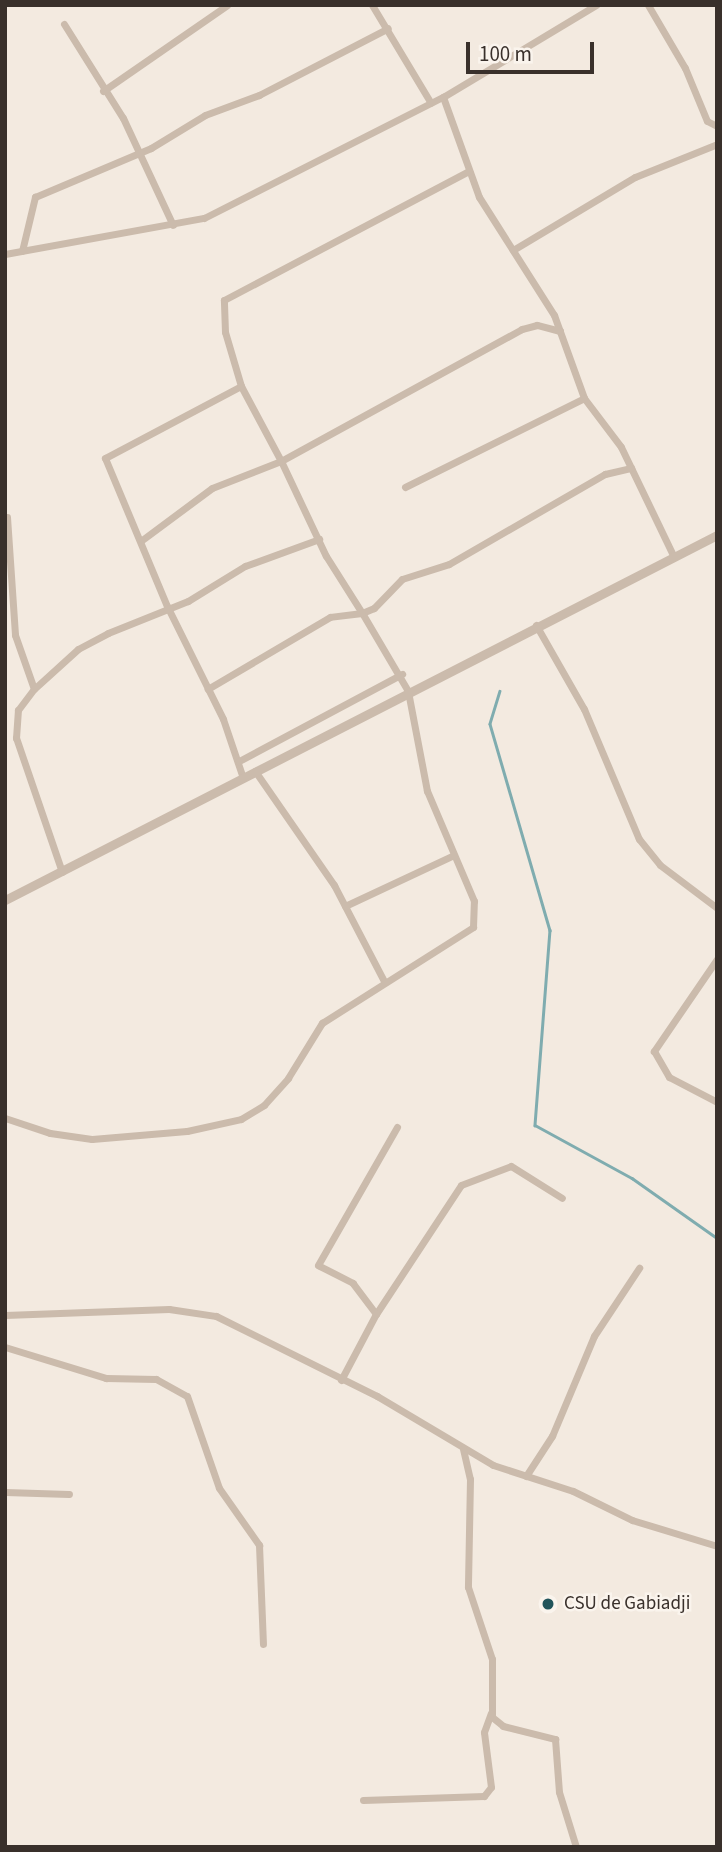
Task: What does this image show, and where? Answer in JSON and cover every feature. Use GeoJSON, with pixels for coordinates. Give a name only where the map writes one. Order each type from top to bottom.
{"type":"FeatureCollection","features":[{"type":"Feature","properties":{"kind":"street"},"geometry":{"type":"LineString","coordinates":[[372,5],[431,103]]}},
{"type":"Feature","properties":{"kind":"street"},"geometry":{"type":"LineString","coordinates":[[5,254],[204,218],[443,97],[596,5]]}},
{"type":"Feature","properties":{"kind":"street"},"geometry":{"type":"LineString","coordinates":[[648,5],[685,68],[707,121],[717,126]]}},
{"type":"Feature","properties":{"kind":"street"},"geometry":{"type":"LineString","coordinates":[[103,91],[224,6]]}},
{"type":"Feature","properties":{"kind":"street"},"geometry":{"type":"LineString","coordinates":[[64,24],[140,152],[173,225]]}},
{"type":"Feature","properties":{"kind":"street"},"geometry":{"type":"LineString","coordinates":[[22,251],[35,197],[140,152],[388,28]]}},
{"type":"Feature","properties":{"kind":"street"},"geometry":{"type":"LineString","coordinates":[[443,97],[469,171],[560,331],[584,398],[631,468],[674,557]]}},
{"type":"Feature","properties":{"kind":"street"},"geometry":{"type":"LineString","coordinates":[[513,250],[635,177],[717,144]]}},
{"type":"Feature","properties":{"kind":"street"},"geometry":{"type":"LineString","coordinates":[[5,1118],[50,1133],[92,1139],[187,1131],[242,1119],[264,1105],[288,1078],[318,1027],[384,981],[473,927],[476,908],[427,791],[408,691],[402,674],[362,613],[319,539],[262,417],[241,386],[223,322],[224,300],[469,171]]}},
{"type":"Feature","properties":{"kind":"street"},"geometry":{"type":"LineString","coordinates":[[142,540],[212,488],[281,461],[522,329],[537,325],[560,331]]}},
{"type":"Feature","properties":{"kind":"street"},"geometry":{"type":"LineString","coordinates":[[241,386],[105,458],[142,540],[167,607],[208,688],[239,761],[243,778]]}},
{"type":"Feature","properties":{"kind":"street"},"geometry":{"type":"LineString","coordinates":[[405,487],[584,398]]}},
{"type":"Feature","properties":{"kind":"street"},"geometry":{"type":"LineString","coordinates":[[208,688],[331,617],[362,613],[374,608],[402,579],[449,564],[605,474],[631,468]]}},
{"type":"Feature","properties":{"kind":"street"},"geometry":{"type":"LineString","coordinates":[[7,517],[15,635],[34,689]]}},
{"type":"Feature","properties":{"kind":"street"},"geometry":{"type":"LineString","coordinates":[[5,900],[536,625],[717,536]]}},
{"type":"Feature","properties":{"kind":"street"},"geometry":{"type":"LineString","coordinates":[[62,872],[16,738],[19,710],[34,689],[78,649],[167,607],[188,601],[245,566],[319,539]]}},
{"type":"Feature","properties":{"kind":"street"},"geometry":{"type":"LineString","coordinates":[[536,625],[584,709],[639,839],[660,865],[717,908]]}},
{"type":"Feature","properties":{"kind":"street"},"geometry":{"type":"LineString","coordinates":[[239,761],[402,674]]}},
{"type":"Feature","properties":{"kind":"street"},"geometry":{"type":"LineString","coordinates":[[255,771],[345,906],[384,981]]}},
{"type":"Feature","properties":{"kind":"street"},"geometry":{"type":"LineString","coordinates":[[345,906],[454,855]]}},
{"type":"Feature","properties":{"kind":"street"},"geometry":{"type":"LineString","coordinates":[[717,959],[654,1051],[669,1077],[717,1102]]}},
{"type":"Feature","properties":{"kind":"street"},"geometry":{"type":"LineString","coordinates":[[376,1314],[353,1283],[318,1265],[397,1127]]}},
{"type":"Feature","properties":{"kind":"street"},"geometry":{"type":"LineString","coordinates":[[341,1380],[376,1314],[461,1185],[511,1166],[562,1198]]}},
{"type":"Feature","properties":{"kind":"street"},"geometry":{"type":"LineString","coordinates":[[526,1476],[552,1436],[594,1336],[639,1268]]}},
{"type":"Feature","properties":{"kind":"street"},"geometry":{"type":"LineString","coordinates":[[5,1315],[169,1309],[209,1314],[341,1380],[463,1448],[632,1520],[717,1546]]}},
{"type":"Feature","properties":{"kind":"street"},"geometry":{"type":"LineString","coordinates":[[5,1347],[106,1378],[156,1380],[187,1396],[219,1488],[259,1545],[263,1644]]}},
{"type":"Feature","properties":{"kind":"street"},"geometry":{"type":"LineString","coordinates":[[363,1800],[484,1796],[491,1787],[484,1732],[491,1712],[492,1660],[468,1587],[470,1479],[463,1448]]}},
{"type":"Feature","properties":{"kind":"street"},"geometry":{"type":"LineString","coordinates":[[5,1492],[69,1494]]}},
{"type":"Feature","properties":{"kind":"street"},"geometry":{"type":"LineString","coordinates":[[491,1712],[503,1726],[555,1739],[559,1792],[576,1847]]}},
{"type":"Feature","properties":{"kind":"waterway"},"geometry":{"type":"LineString","coordinates":[[500,691],[490,724],[550,930],[535,1125],[632,1178],[717,1238]]}},
{"type":"Feature","properties":{"kind":"place","name":"CSU de Gabiadji"},"geometry":{"type":"Point","coordinates":[548,1604]}}]}
